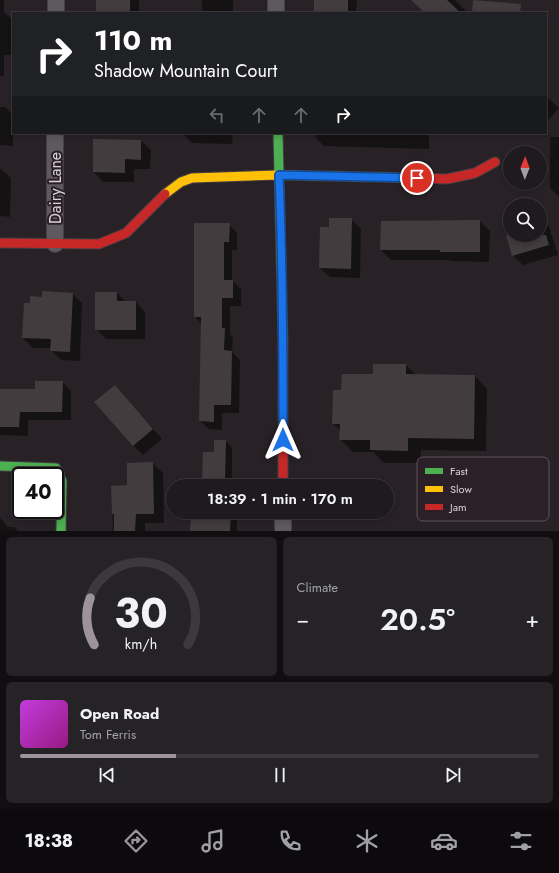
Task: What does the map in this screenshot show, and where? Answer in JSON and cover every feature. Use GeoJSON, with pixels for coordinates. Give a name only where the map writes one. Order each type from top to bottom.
{"type":"FeatureCollection","features":[{"type":"Feature","properties":{"kind":"street"},"geometry":{"type":"LineString","coordinates":[[56,0],[56,12]]}},
{"type":"Feature","properties":{"kind":"street"},"geometry":{"type":"LineString","coordinates":[[276,0],[276,12]]}},
{"type":"Feature","properties":{"kind":"street","name":"Dairy Lane"},"geometry":{"type":"LineString","coordinates":[[55,134],[55,244]]}},
{"type":"Feature","properties":{"kind":"street"},"geometry":{"type":"LineString","coordinates":[[278,134],[283,319],[283,479]]}},
{"type":"Feature","properties":{"kind":"street"},"geometry":{"type":"LineString","coordinates":[[0,243],[99,244],[126,233],[169,190],[181,182],[192,178],[279,175],[447,179],[475,173],[495,162]]}},
{"type":"Feature","properties":{"kind":"street"},"geometry":{"type":"LineString","coordinates":[[0,466],[56,468],[62,482],[61,531]]}},
{"type":"Feature","properties":{"kind":"street"},"geometry":{"type":"LineString","coordinates":[[283,519],[283,531]]}},
{"type":"Feature","properties":{"kind":"building"},"geometry":{"type":"Polygon","coordinates":[[[96,0],[130,0],[130,12],[96,12],[96,0]]]}},
{"type":"Feature","properties":{"kind":"building"},"geometry":{"type":"Polygon","coordinates":[[[314,0],[348,0],[348,12],[314,12],[314,0]]]}},
{"type":"Feature","properties":{"kind":"building"},"geometry":{"type":"Polygon","coordinates":[[[411,0],[447,0],[460,12],[424,12],[411,0]]]}},
{"type":"Feature","properties":{"kind":"building"},"geometry":{"type":"Polygon","coordinates":[[[473,0],[521,4],[520,12],[472,12],[473,0]]]}},
{"type":"Feature","properties":{"kind":"building"},"geometry":{"type":"Polygon","coordinates":[[[93,139],[141,140],[141,160],[125,159],[125,173],[93,172],[93,139]]]}},
{"type":"Feature","properties":{"kind":"building"},"geometry":{"type":"Polygon","coordinates":[[[329,218],[352,218],[351,269],[319,268],[320,227],[329,227],[329,218]]]}},
{"type":"Feature","properties":{"kind":"building"},"geometry":{"type":"Polygon","coordinates":[[[480,220],[480,252],[380,250],[381,221],[480,220]]]}},
{"type":"Feature","properties":{"kind":"building"},"geometry":{"type":"Polygon","coordinates":[[[194,223],[230,223],[229,242],[224,242],[224,280],[233,280],[233,298],[222,298],[222,328],[225,328],[224,350],[232,351],[231,405],[214,405],[214,422],[199,421],[201,317],[194,317],[194,223]]]}},
{"type":"Feature","properties":{"kind":"building"},"geometry":{"type":"Polygon","coordinates":[[[547,238],[549,245],[512,256],[508,242],[547,242],[547,238]]]}},
{"type":"Feature","properties":{"kind":"building"},"geometry":{"type":"Polygon","coordinates":[[[42,291],[73,293],[70,352],[50,351],[51,339],[22,338],[24,303],[30,303],[30,296],[42,297],[42,291]]]}},
{"type":"Feature","properties":{"kind":"building"},"geometry":{"type":"Polygon","coordinates":[[[95,292],[117,292],[117,301],[136,301],[136,330],[95,330],[95,292]]]}},
{"type":"Feature","properties":{"kind":"building"},"geometry":{"type":"Polygon","coordinates":[[[373,364],[406,364],[406,374],[475,375],[474,439],[408,438],[408,451],[370,450],[370,440],[339,440],[340,424],[332,424],[333,390],[341,390],[342,374],[373,374],[373,364]]]}},
{"type":"Feature","properties":{"kind":"building"},"geometry":{"type":"Polygon","coordinates":[[[35,381],[63,381],[62,412],[20,412],[19,427],[0,427],[0,389],[35,389],[35,381]]]}},
{"type":"Feature","properties":{"kind":"building"},"geometry":{"type":"Polygon","coordinates":[[[115,385],[153,429],[133,446],[94,402],[115,385]]]}},
{"type":"Feature","properties":{"kind":"building"},"geometry":{"type":"Polygon","coordinates":[[[214,440],[226,440],[225,479],[202,479],[203,452],[214,452],[214,440]]]}},
{"type":"Feature","properties":{"kind":"building"},"geometry":{"type":"Polygon","coordinates":[[[153,462],[154,514],[136,514],[135,531],[114,531],[111,486],[127,485],[127,463],[153,462]]]}},
{"type":"Feature","properties":{"kind":"building"},"geometry":{"type":"Polygon","coordinates":[[[191,519],[231,519],[230,531],[190,531],[191,519]]]}},
{"type":"Feature","properties":{"kind":"traffic: fast"},"geometry":{"type":"LineString","coordinates":[[278,134],[283,340]]}},
{"type":"Feature","properties":{"kind":"traffic: fast"},"geometry":{"type":"LineString","coordinates":[[0,466],[56,468],[62,481],[61,531]]}},
{"type":"Feature","properties":{"kind":"traffic: slow"},"geometry":{"type":"LineString","coordinates":[[165,194],[181,182],[192,178],[279,175],[417,178]]}},
{"type":"Feature","properties":{"kind":"traffic: jam"},"geometry":{"type":"LineString","coordinates":[[417,178],[447,179],[475,173],[495,162]]}},
{"type":"Feature","properties":{"kind":"traffic: jam"},"geometry":{"type":"LineString","coordinates":[[0,243],[99,244],[126,233],[165,194]]}},
{"type":"Feature","properties":{"kind":"traffic: jam"},"geometry":{"type":"LineString","coordinates":[[283,340],[283,479]]}},
{"type":"Feature","properties":{"kind":"route"},"geometry":{"type":"LineString","coordinates":[[283,440],[283,319],[279,175],[417,178]]}}]}
